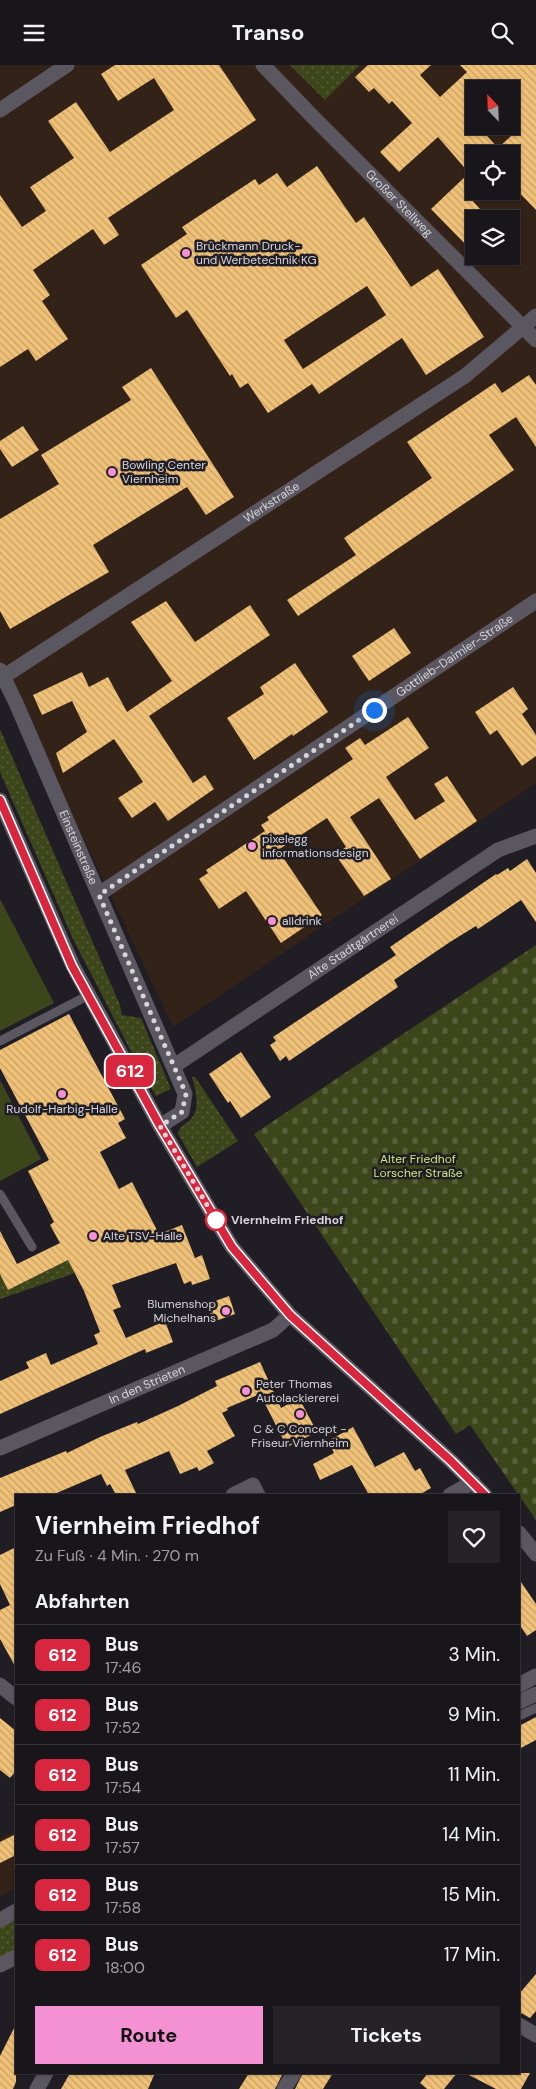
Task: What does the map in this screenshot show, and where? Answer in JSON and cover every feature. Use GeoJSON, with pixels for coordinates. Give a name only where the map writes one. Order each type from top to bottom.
{"type":"FeatureCollection","features":[{"type":"Feature","properties":{"kind":"street"},"geometry":{"type":"LineString","coordinates":[[0,110],[67,65]]}},
{"type":"Feature","properties":{"kind":"street","name":"Großer Stellweg"},"geometry":{"type":"LineString","coordinates":[[263,65],[536,340]]}},
{"type":"Feature","properties":{"kind":"street","name":"Werkstraße"},"geometry":{"type":"LineString","coordinates":[[1,675],[465,376],[536,316]]}},
{"type":"Feature","properties":{"kind":"street","name":"Gottlieb-Daimler-Straße"},"geometry":{"type":"LineString","coordinates":[[99,895],[536,601]]}},
{"type":"Feature","properties":{"kind":"street","name":"Einsteinstraße"},"geometry":{"type":"LineString","coordinates":[[1,675],[186,1094],[182,1112],[160,1126]]}},
{"type":"Feature","properties":{"kind":"street"},"geometry":{"type":"LineString","coordinates":[[0,800],[72,966],[160,1126],[232,1247],[290,1315],[484,1494]]}},
{"type":"Feature","properties":{"kind":"street","name":"Alte Stadtgärtnerei"},"geometry":{"type":"LineString","coordinates":[[174,1066],[498,850],[536,836]]}},
{"type":"Feature","properties":{"kind":"street","name":"In den Strieten"},"geometry":{"type":"LineString","coordinates":[[0,1448],[273,1330],[290,1315]]}},
{"type":"Feature","properties":{"kind":"street"},"geometry":{"type":"LineString","coordinates":[[452,1494],[473,1482]]}},
{"type":"Feature","properties":{"kind":"street"},"geometry":{"type":"LineString","coordinates":[[235,1494],[253,1485],[258,1494]]}},
{"type":"Feature","properties":{"kind":"street"},"geometry":{"type":"LineString","coordinates":[[520,1534],[536,1554]]}},
{"type":"Feature","properties":{"kind":"street"},"geometry":{"type":"LineString","coordinates":[[520,1684],[536,1676]]}},
{"type":"Feature","properties":{"kind":"street"},"geometry":{"type":"LineString","coordinates":[[520,1701],[536,1693]]}},
{"type":"Feature","properties":{"kind":"street"},"geometry":{"type":"LineString","coordinates":[[0,1920],[15,1912]]}},
{"type":"Feature","properties":{"kind":"street"},"geometry":{"type":"LineString","coordinates":[[0,1965],[15,1958]]}},
{"type":"Feature","properties":{"kind":"street"},"geometry":{"type":"LineString","coordinates":[[520,2026],[536,2035]]}},
{"type":"Feature","properties":{"kind":"street"},"geometry":{"type":"LineString","coordinates":[[37,2089],[45,2074]]}},
{"type":"Feature","properties":{"kind":"street"},"geometry":{"type":"LineString","coordinates":[[284,2089],[293,2074]]}},
{"type":"Feature","properties":{"kind":"lane"},"geometry":{"type":"LineString","coordinates":[[0,1041],[89,995]]}},
{"type":"Feature","properties":{"kind":"lane"},"geometry":{"type":"LineString","coordinates":[[0,1194],[32,1247]]}},
{"type":"Feature","properties":{"kind":"lane"},"geometry":{"type":"LineString","coordinates":[[520,1716],[536,1708]]}},
{"type":"Feature","properties":{"kind":"shaded area"},"geometry":{"type":"Polygon","coordinates":[[[0,65],[536,65],[536,783],[173,1027],[0,662],[0,65]]]}},
{"type":"Feature","properties":{"kind":"shaded area"},"geometry":{"type":"Polygon","coordinates":[[[15,1831],[15,1889],[0,1897],[0,1838],[15,1831]]]}},
{"type":"Feature","properties":{"kind":"green space"},"geometry":{"type":"Polygon","coordinates":[[[290,65],[360,65],[325,100],[290,65]]]}},
{"type":"Feature","properties":{"kind":"green space"},"geometry":{"type":"Polygon","coordinates":[[[0,729],[120,1005],[122,1015],[141,1018],[171,1089],[156,1096],[73,939],[0,772],[0,729]]]}},
{"type":"Feature","properties":{"kind":"green space"},"geometry":{"type":"Polygon","coordinates":[[[0,899],[54,1003],[0,1031],[0,899]]]}},
{"type":"Feature","properties":{"kind":"green space","name":"Alter Friedhof Lorscher Straße"},"geometry":{"type":"Polygon","coordinates":[[[536,945],[536,1520],[520,1497],[520,1494],[518,1494],[470,1425],[456,1434],[254,1134],[536,945]]]}},
{"type":"Feature","properties":{"kind":"green space"},"geometry":{"type":"Polygon","coordinates":[[[192,1077],[195,1077],[238,1141],[197,1167],[178,1134],[179,1130],[195,1112],[197,1101],[192,1077]]]}},
{"type":"Feature","properties":{"kind":"green space"},"geometry":{"type":"Polygon","coordinates":[[[0,1080],[41,1159],[0,1181],[0,1080]]]}},
{"type":"Feature","properties":{"kind":"green space"},"geometry":{"type":"Polygon","coordinates":[[[67,1258],[75,1273],[0,1299],[0,1274],[8,1290],[51,1269],[49,1265],[67,1258]]]}},
{"type":"Feature","properties":{"kind":"green space"},"geometry":{"type":"Polygon","coordinates":[[[15,1918],[15,1952],[0,1960],[0,1926],[15,1918]]]}},
{"type":"Feature","properties":{"kind":"building"},"geometry":{"type":"Polygon","coordinates":[[[115,65],[219,65],[256,120],[108,218],[119,235],[104,245],[93,229],[33,270],[50,295],[42,301],[68,339],[36,361],[28,349],[0,367],[0,195],[22,227],[46,211],[30,187],[74,158],[48,121],[76,102],[110,152],[174,110],[154,78],[118,101],[101,74],[115,65]]]}},
{"type":"Feature","properties":{"kind":"building"},"geometry":{"type":"Polygon","coordinates":[[[368,65],[431,65],[420,75],[440,97],[467,72],[460,65],[536,65],[536,210],[520,193],[520,145],[501,145],[512,135],[520,135],[520,80],[465,80],[465,135],[486,135],[495,145],[465,145],[465,168],[438,137],[399,172],[380,152],[412,123],[392,101],[389,104],[374,88],[369,92],[355,77],[368,65]]]}},
{"type":"Feature","properties":{"kind":"building"},"geometry":{"type":"Polygon","coordinates":[[[317,166],[356,223],[364,217],[411,287],[438,269],[484,337],[426,375],[402,338],[319,394],[312,384],[268,413],[248,383],[240,388],[232,374],[230,376],[187,310],[176,318],[141,265],[187,234],[182,227],[255,179],[259,185],[277,173],[287,187],[317,166]],[[367,286],[284,340],[303,369],[386,315],[367,286]]]}},
{"type":"Feature","properties":{"kind":"building"},"geometry":{"type":"Polygon","coordinates":[[[465,177],[465,200],[472,200],[481,210],[465,210],[465,244],[431,209],[465,177]]]}},
{"type":"Feature","properties":{"kind":"building"},"geometry":{"type":"Polygon","coordinates":[[[151,368],[234,497],[206,515],[187,487],[93,545],[109,572],[10,629],[0,611],[0,519],[59,484],[41,455],[131,400],[122,387],[151,368]]]}},
{"type":"Feature","properties":{"kind":"building"},"geometry":{"type":"Polygon","coordinates":[[[529,375],[536,385],[536,447],[516,417],[489,435],[514,470],[298,616],[287,600],[356,555],[344,538],[432,478],[407,442],[495,383],[502,393],[529,375]]]}},
{"type":"Feature","properties":{"kind":"building"},"geometry":{"type":"Polygon","coordinates":[[[23,426],[39,450],[12,467],[0,449],[0,441],[23,426]]]}},
{"type":"Feature","properties":{"kind":"building"},"geometry":{"type":"Polygon","coordinates":[[[166,601],[195,642],[250,605],[270,635],[149,716],[193,783],[205,775],[214,789],[168,821],[155,802],[132,818],[118,798],[143,782],[114,739],[63,773],[56,753],[87,732],[72,701],[42,715],[33,695],[82,672],[89,687],[108,677],[127,712],[172,681],[131,622],[166,601]]]}},
{"type":"Feature","properties":{"kind":"building"},"geometry":{"type":"Polygon","coordinates":[[[394,628],[411,653],[369,681],[352,656],[394,628]]]}},
{"type":"Feature","properties":{"kind":"building"},"geometry":{"type":"Polygon","coordinates":[[[295,663],[328,712],[254,760],[227,718],[264,694],[260,687],[295,663]]]}},
{"type":"Feature","properties":{"kind":"building"},"geometry":{"type":"Polygon","coordinates":[[[513,687],[528,709],[522,714],[536,735],[536,756],[522,766],[497,730],[490,735],[475,712],[513,687]]]}},
{"type":"Feature","properties":{"kind":"building"},"geometry":{"type":"Polygon","coordinates":[[[408,717],[429,748],[386,777],[415,820],[445,801],[434,784],[447,776],[477,821],[420,859],[379,798],[350,817],[391,879],[364,896],[335,854],[346,847],[327,818],[278,850],[322,915],[281,943],[246,891],[219,909],[199,879],[208,873],[206,870],[265,831],[261,825],[269,820],[267,817],[353,759],[345,748],[360,738],[365,745],[408,717]]]}},
{"type":"Feature","properties":{"kind":"building"},"geometry":{"type":"Polygon","coordinates":[[[527,859],[536,873],[536,922],[521,900],[478,929],[476,926],[450,942],[394,980],[398,987],[289,1061],[286,1056],[280,1061],[270,1045],[276,1041],[273,1037],[396,955],[390,947],[496,874],[508,868],[510,871],[527,859]]]}},
{"type":"Feature","properties":{"kind":"building"},"geometry":{"type":"Polygon","coordinates":[[[69,1014],[125,1119],[118,1123],[126,1138],[100,1152],[119,1189],[132,1182],[159,1234],[182,1225],[195,1258],[202,1255],[210,1279],[192,1285],[191,1281],[184,1284],[176,1263],[112,1285],[121,1307],[113,1310],[126,1338],[165,1321],[173,1342],[146,1353],[145,1349],[0,1414],[0,1381],[29,1368],[26,1362],[46,1353],[51,1365],[98,1344],[94,1335],[100,1332],[84,1291],[68,1260],[8,1290],[0,1274],[0,1231],[17,1264],[60,1243],[50,1225],[54,1222],[28,1171],[49,1160],[0,1068],[0,1050],[69,1014]]]}},
{"type":"Feature","properties":{"kind":"building"},"geometry":{"type":"Polygon","coordinates":[[[241,1052],[271,1097],[241,1118],[230,1101],[228,1103],[209,1074],[241,1052]]]}},
{"type":"Feature","properties":{"kind":"building"},"geometry":{"type":"Polygon","coordinates":[[[229,1296],[235,1314],[213,1322],[207,1304],[229,1296]]]}},
{"type":"Feature","properties":{"kind":"building"},"geometry":{"type":"Polygon","coordinates":[[[260,1362],[281,1408],[299,1398],[317,1432],[287,1447],[260,1394],[227,1408],[228,1410],[222,1413],[235,1436],[207,1451],[214,1463],[199,1471],[197,1467],[180,1474],[169,1451],[125,1470],[137,1494],[115,1494],[110,1484],[107,1486],[101,1474],[54,1494],[15,1494],[15,1505],[0,1512],[0,1478],[66,1451],[67,1453],[100,1437],[137,1422],[138,1424],[178,1406],[217,1386],[215,1381],[260,1362]]]}},
{"type":"Feature","properties":{"kind":"building"},"geometry":{"type":"Polygon","coordinates":[[[353,1427],[375,1467],[404,1452],[415,1471],[420,1468],[431,1488],[421,1494],[368,1494],[352,1465],[320,1480],[313,1464],[334,1453],[328,1441],[353,1427]]]}},
{"type":"Feature","properties":{"kind":"building"},"geometry":{"type":"Polygon","coordinates":[[[15,1548],[15,1666],[0,1639],[0,1610],[10,1605],[0,1584],[0,1555],[15,1548]]]}},
{"type":"Feature","properties":{"kind":"building"},"geometry":{"type":"Polygon","coordinates":[[[520,1580],[536,1604],[536,1630],[527,1636],[520,1626],[520,1580]]]}},
{"type":"Feature","properties":{"kind":"building"},"geometry":{"type":"Polygon","coordinates":[[[536,1717],[536,1740],[520,1748],[520,1725],[536,1717]]]}},
{"type":"Feature","properties":{"kind":"building"},"geometry":{"type":"Polygon","coordinates":[[[0,1718],[15,1730],[15,1772],[10,1778],[0,1770],[0,1718]]]}},
{"type":"Feature","properties":{"kind":"building"},"geometry":{"type":"Polygon","coordinates":[[[15,1834],[15,1856],[0,1863],[0,1842],[15,1834]]]}},
{"type":"Feature","properties":{"kind":"building"},"geometry":{"type":"Polygon","coordinates":[[[536,1974],[536,2011],[530,2018],[520,2013],[520,1993],[536,1974]]]}},
{"type":"Feature","properties":{"kind":"building"},"geometry":{"type":"Polygon","coordinates":[[[15,2026],[16,2082],[13,2089],[0,2089],[0,2056],[15,2026]]]}},
{"type":"Feature","properties":{"kind":"building"},"geometry":{"type":"Polygon","coordinates":[[[530,2073],[521,2089],[496,2089],[467,2074],[530,2073]]]}},
{"type":"Feature","properties":{"kind":"building"},"geometry":{"type":"Polygon","coordinates":[[[69,2074],[155,2074],[148,2089],[61,2089],[69,2074]]]}},
{"type":"Feature","properties":{"kind":"building"},"geometry":{"type":"Polygon","coordinates":[[[248,2074],[282,2074],[275,2089],[239,2089],[248,2074]]]}},
{"type":"Feature","properties":{"kind":"building"},"geometry":{"type":"Polygon","coordinates":[[[302,2074],[332,2074],[323,2089],[295,2089],[302,2074]]]}},
{"type":"Feature","properties":{"kind":"building"},"geometry":{"type":"Polygon","coordinates":[[[427,2074],[456,2074],[444,2089],[427,2089],[420,2083],[427,2074]]]}},
{"type":"Feature","properties":{"kind":"bus line","name":"612"},"geometry":{"type":"LineString","coordinates":[[0,800],[72,966],[160,1126],[232,1247],[290,1315],[451,1461],[484,1494]]}},
{"type":"Feature","properties":{"kind":"place","name":"Brückmann Druck- und Werbetechnik KG"},"geometry":{"type":"Point","coordinates":[186,253]}},
{"type":"Feature","properties":{"kind":"place","name":"Bowling Center Viernheim"},"geometry":{"type":"Point","coordinates":[112,472]}},
{"type":"Feature","properties":{"kind":"place","name":"pixelegg informationsdesign"},"geometry":{"type":"Point","coordinates":[252,846]}},
{"type":"Feature","properties":{"kind":"place","name":"alldrink"},"geometry":{"type":"Point","coordinates":[272,921]}},
{"type":"Feature","properties":{"kind":"place","name":"Rudolf-Harbig-Halle"},"geometry":{"type":"Point","coordinates":[62,1094]}},
{"type":"Feature","properties":{"kind":"place","name":"Viernheim Friedhof"},"geometry":{"type":"Point","coordinates":[216,1220]}},
{"type":"Feature","properties":{"kind":"place","name":"Alte TSV-Halle"},"geometry":{"type":"Point","coordinates":[93,1236]}},
{"type":"Feature","properties":{"kind":"place","name":"Blumenshop Michelhans"},"geometry":{"type":"Point","coordinates":[226,1311]}},
{"type":"Feature","properties":{"kind":"place","name":"Peter Thomas Autolackiererei"},"geometry":{"type":"Point","coordinates":[246,1391]}},
{"type":"Feature","properties":{"kind":"place","name":"C & C Concept - Friseur Viernheim"},"geometry":{"type":"Point","coordinates":[300,1414]}},
{"type":"Feature","properties":{"kind":"route"},"geometry":{"type":"LineString","coordinates":[[216,1220],[160,1126],[182,1112],[186,1094],[99,895],[374,710]]}}]}
